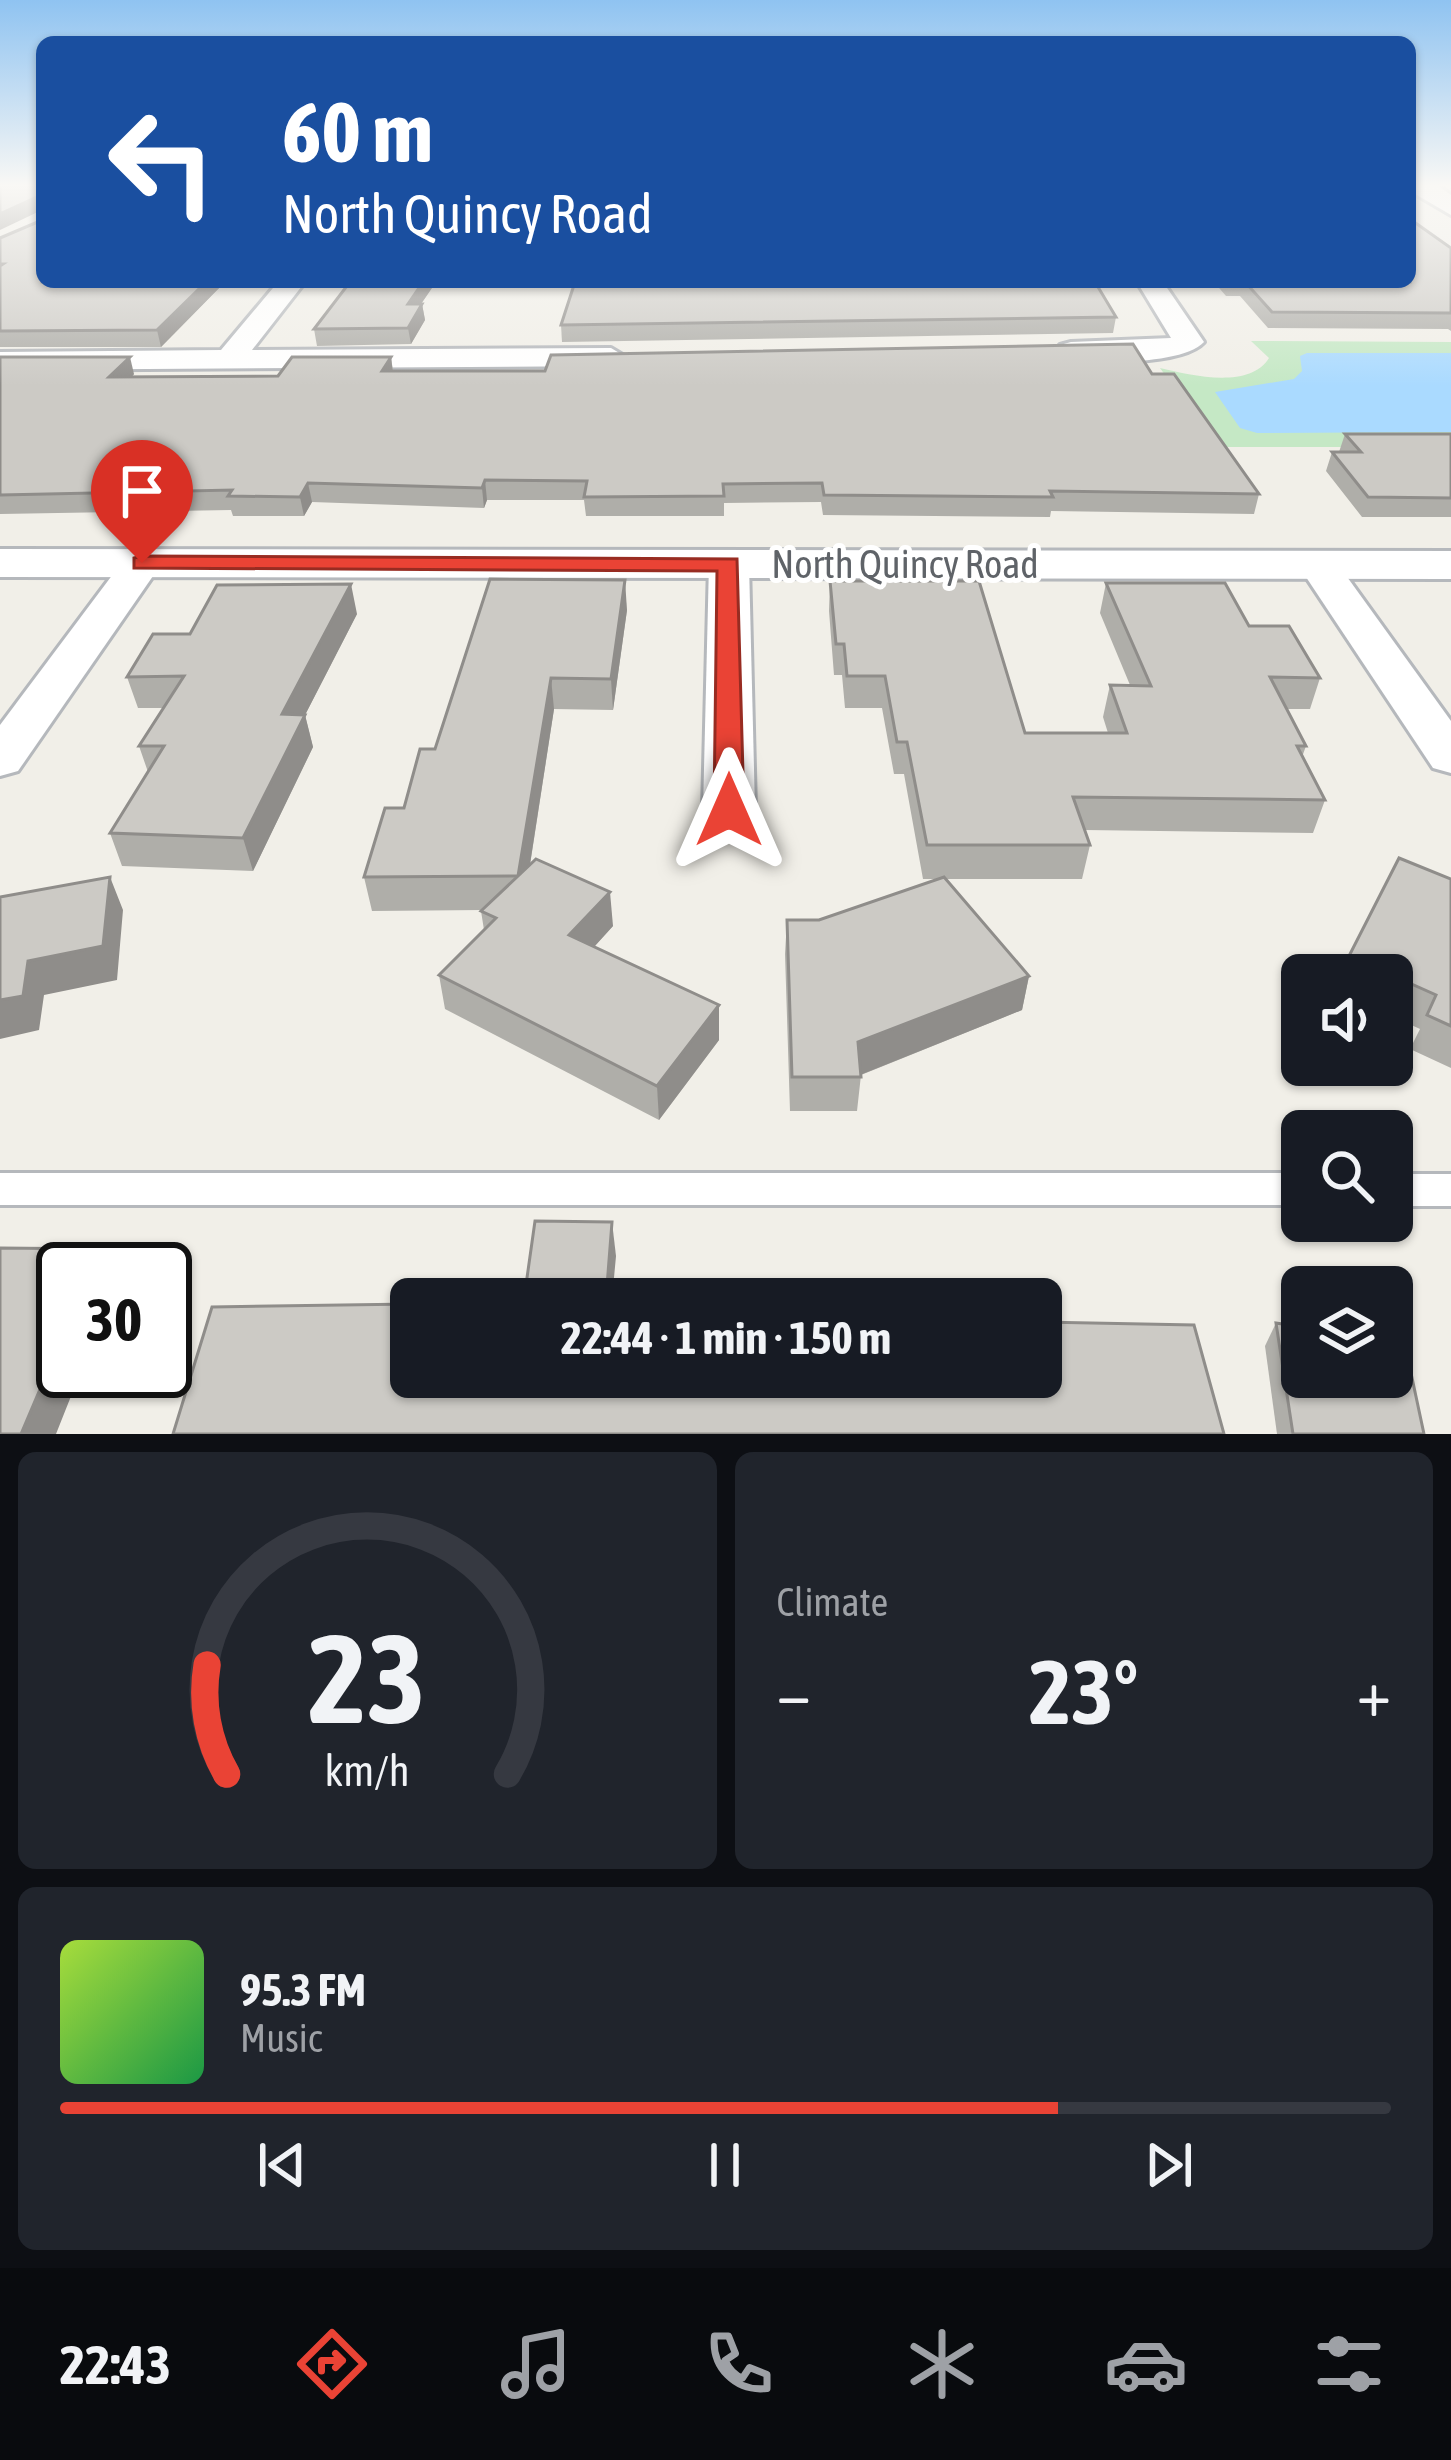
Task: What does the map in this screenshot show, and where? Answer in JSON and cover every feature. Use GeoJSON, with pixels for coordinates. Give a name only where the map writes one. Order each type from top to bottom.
{"type":"FeatureCollection","features":[{"type":"Feature","properties":{"kind":"street"},"geometry":{"type":"LineString","coordinates":[[228,361],[287,288]]}},
{"type":"Feature","properties":{"kind":"street"},"geometry":{"type":"LineString","coordinates":[[1048,352],[1184,346],[1189,338],[1154,288]]}},
{"type":"Feature","properties":{"kind":"street"},"geometry":{"type":"LineString","coordinates":[[0,361],[642,357]]}},
{"type":"Feature","properties":{"kind":"street","name":"North Quincy Road"},"geometry":{"type":"LineString","coordinates":[[0,562],[1451,565]]}},
{"type":"Feature","properties":{"kind":"street"},"geometry":{"type":"LineString","coordinates":[[0,760],[142,563]]}},
{"type":"Feature","properties":{"kind":"street"},"geometry":{"type":"LineString","coordinates":[[729,564],[729,810]]}},
{"type":"Feature","properties":{"kind":"street"},"geometry":{"type":"LineString","coordinates":[[1318,565],[1451,757]]}},
{"type":"Feature","properties":{"kind":"lane"},"geometry":{"type":"LineString","coordinates":[[0,1189],[1281,1190]]}},
{"type":"Feature","properties":{"kind":"lane"},"geometry":{"type":"LineString","coordinates":[[1413,1190],[1451,1190]]}},
{"type":"Feature","properties":{"kind":"green space"},"geometry":{"type":"Polygon","coordinates":[[[1251,341],[1451,342],[1451,447],[1217,447],[1160,368],[1218,378],[1248,374],[1269,358],[1251,341]]]}},
{"type":"Feature","properties":{"kind":"water"},"geometry":{"type":"Polygon","coordinates":[[[1451,353],[1451,432],[1257,433],[1240,428],[1215,392],[1294,379],[1302,371],[1300,356],[1451,353]]]}},
{"type":"Feature","properties":{"kind":"building"},"geometry":{"type":"Polygon","coordinates":[[[0,252],[36,252],[36,288],[200,288],[157,330],[0,331],[0,252]]]}},
{"type":"Feature","properties":{"kind":"building"},"geometry":{"type":"Polygon","coordinates":[[[1416,252],[1451,252],[1451,313],[1272,312],[1250,288],[1416,288],[1416,252]]]}},
{"type":"Feature","properties":{"kind":"building"},"geometry":{"type":"Polygon","coordinates":[[[345,288],[419,288],[408,304],[422,304],[408,328],[314,329],[345,288]]]}},
{"type":"Feature","properties":{"kind":"building"},"geometry":{"type":"Polygon","coordinates":[[[573,288],[1099,288],[1116,317],[561,325],[573,288]]]}},
{"type":"Feature","properties":{"kind":"building"},"geometry":{"type":"Polygon","coordinates":[[[1133,344],[1152,374],[1174,374],[1259,494],[824,495],[822,483],[723,484],[724,496],[584,497],[587,481],[485,480],[482,488],[308,483],[300,497],[228,496],[232,490],[0,495],[0,357],[130,357],[109,377],[278,376],[292,357],[391,357],[382,371],[545,371],[551,355],[1133,344]]]}},
{"type":"Feature","properties":{"kind":"building"},"geometry":{"type":"Polygon","coordinates":[[[1345,434],[1451,434],[1451,498],[1368,497],[1332,452],[1361,452],[1345,434]]]}},
{"type":"Feature","properties":{"kind":"building"},"geometry":{"type":"Polygon","coordinates":[[[490,579],[625,580],[611,679],[551,678],[518,876],[364,877],[385,808],[404,808],[420,749],[435,749],[490,579]]]}},
{"type":"Feature","properties":{"kind":"building"},"geometry":{"type":"Polygon","coordinates":[[[830,581],[979,581],[1025,733],[1127,733],[1110,685],[1151,686],[1106,583],[1225,583],[1249,626],[1289,626],[1320,678],[1270,677],[1306,746],[1297,746],[1325,800],[1073,797],[1090,845],[927,845],[907,742],[897,742],[885,676],[847,676],[844,644],[836,644],[830,581]]]}},
{"type":"Feature","properties":{"kind":"building"},"geometry":{"type":"Polygon","coordinates":[[[351,584],[282,714],[305,715],[243,838],[110,833],[164,746],[139,746],[184,676],[127,677],[153,634],[190,634],[217,585],[351,584]]]}},
{"type":"Feature","properties":{"kind":"building"},"geometry":{"type":"Polygon","coordinates":[[[1399,858],[1451,879],[1451,1026],[1427,1015],[1436,995],[1413,985],[1413,954],[1350,954],[1399,858]]]}},
{"type":"Feature","properties":{"kind":"building"},"geometry":{"type":"Polygon","coordinates":[[[536,859],[610,892],[569,935],[719,1005],[657,1086],[439,975],[496,918],[481,911],[536,859]]]}},
{"type":"Feature","properties":{"kind":"building"},"geometry":{"type":"Polygon","coordinates":[[[110,877],[103,946],[28,961],[23,996],[0,1000],[0,897],[110,877]]]}},
{"type":"Feature","properties":{"kind":"building"},"geometry":{"type":"Polygon","coordinates":[[[944,877],[1029,976],[858,1042],[861,1077],[792,1077],[787,920],[819,920],[944,877]]]}},
{"type":"Feature","properties":{"kind":"building"},"geometry":{"type":"Polygon","coordinates":[[[535,1221],[612,1222],[608,1278],[527,1278],[535,1221]]]}},
{"type":"Feature","properties":{"kind":"building"},"geometry":{"type":"Polygon","coordinates":[[[0,1248],[36,1248],[36,1398],[21,1434],[0,1434],[0,1248]]]}},
{"type":"Feature","properties":{"kind":"building"},"geometry":{"type":"Polygon","coordinates":[[[390,1304],[390,1398],[1062,1398],[1062,1322],[1194,1325],[1224,1434],[173,1434],[184,1398],[192,1398],[192,1372],[212,1307],[390,1304]]]}},
{"type":"Feature","properties":{"kind":"building"},"geometry":{"type":"Polygon","coordinates":[[[1413,1382],[1424,1434],[1293,1434],[1287,1398],[1413,1398],[1413,1382]]]}},
{"type":"Feature","properties":{"kind":"route"},"geometry":{"type":"LineString","coordinates":[[142,563],[729,564],[729,810]]}}]}
